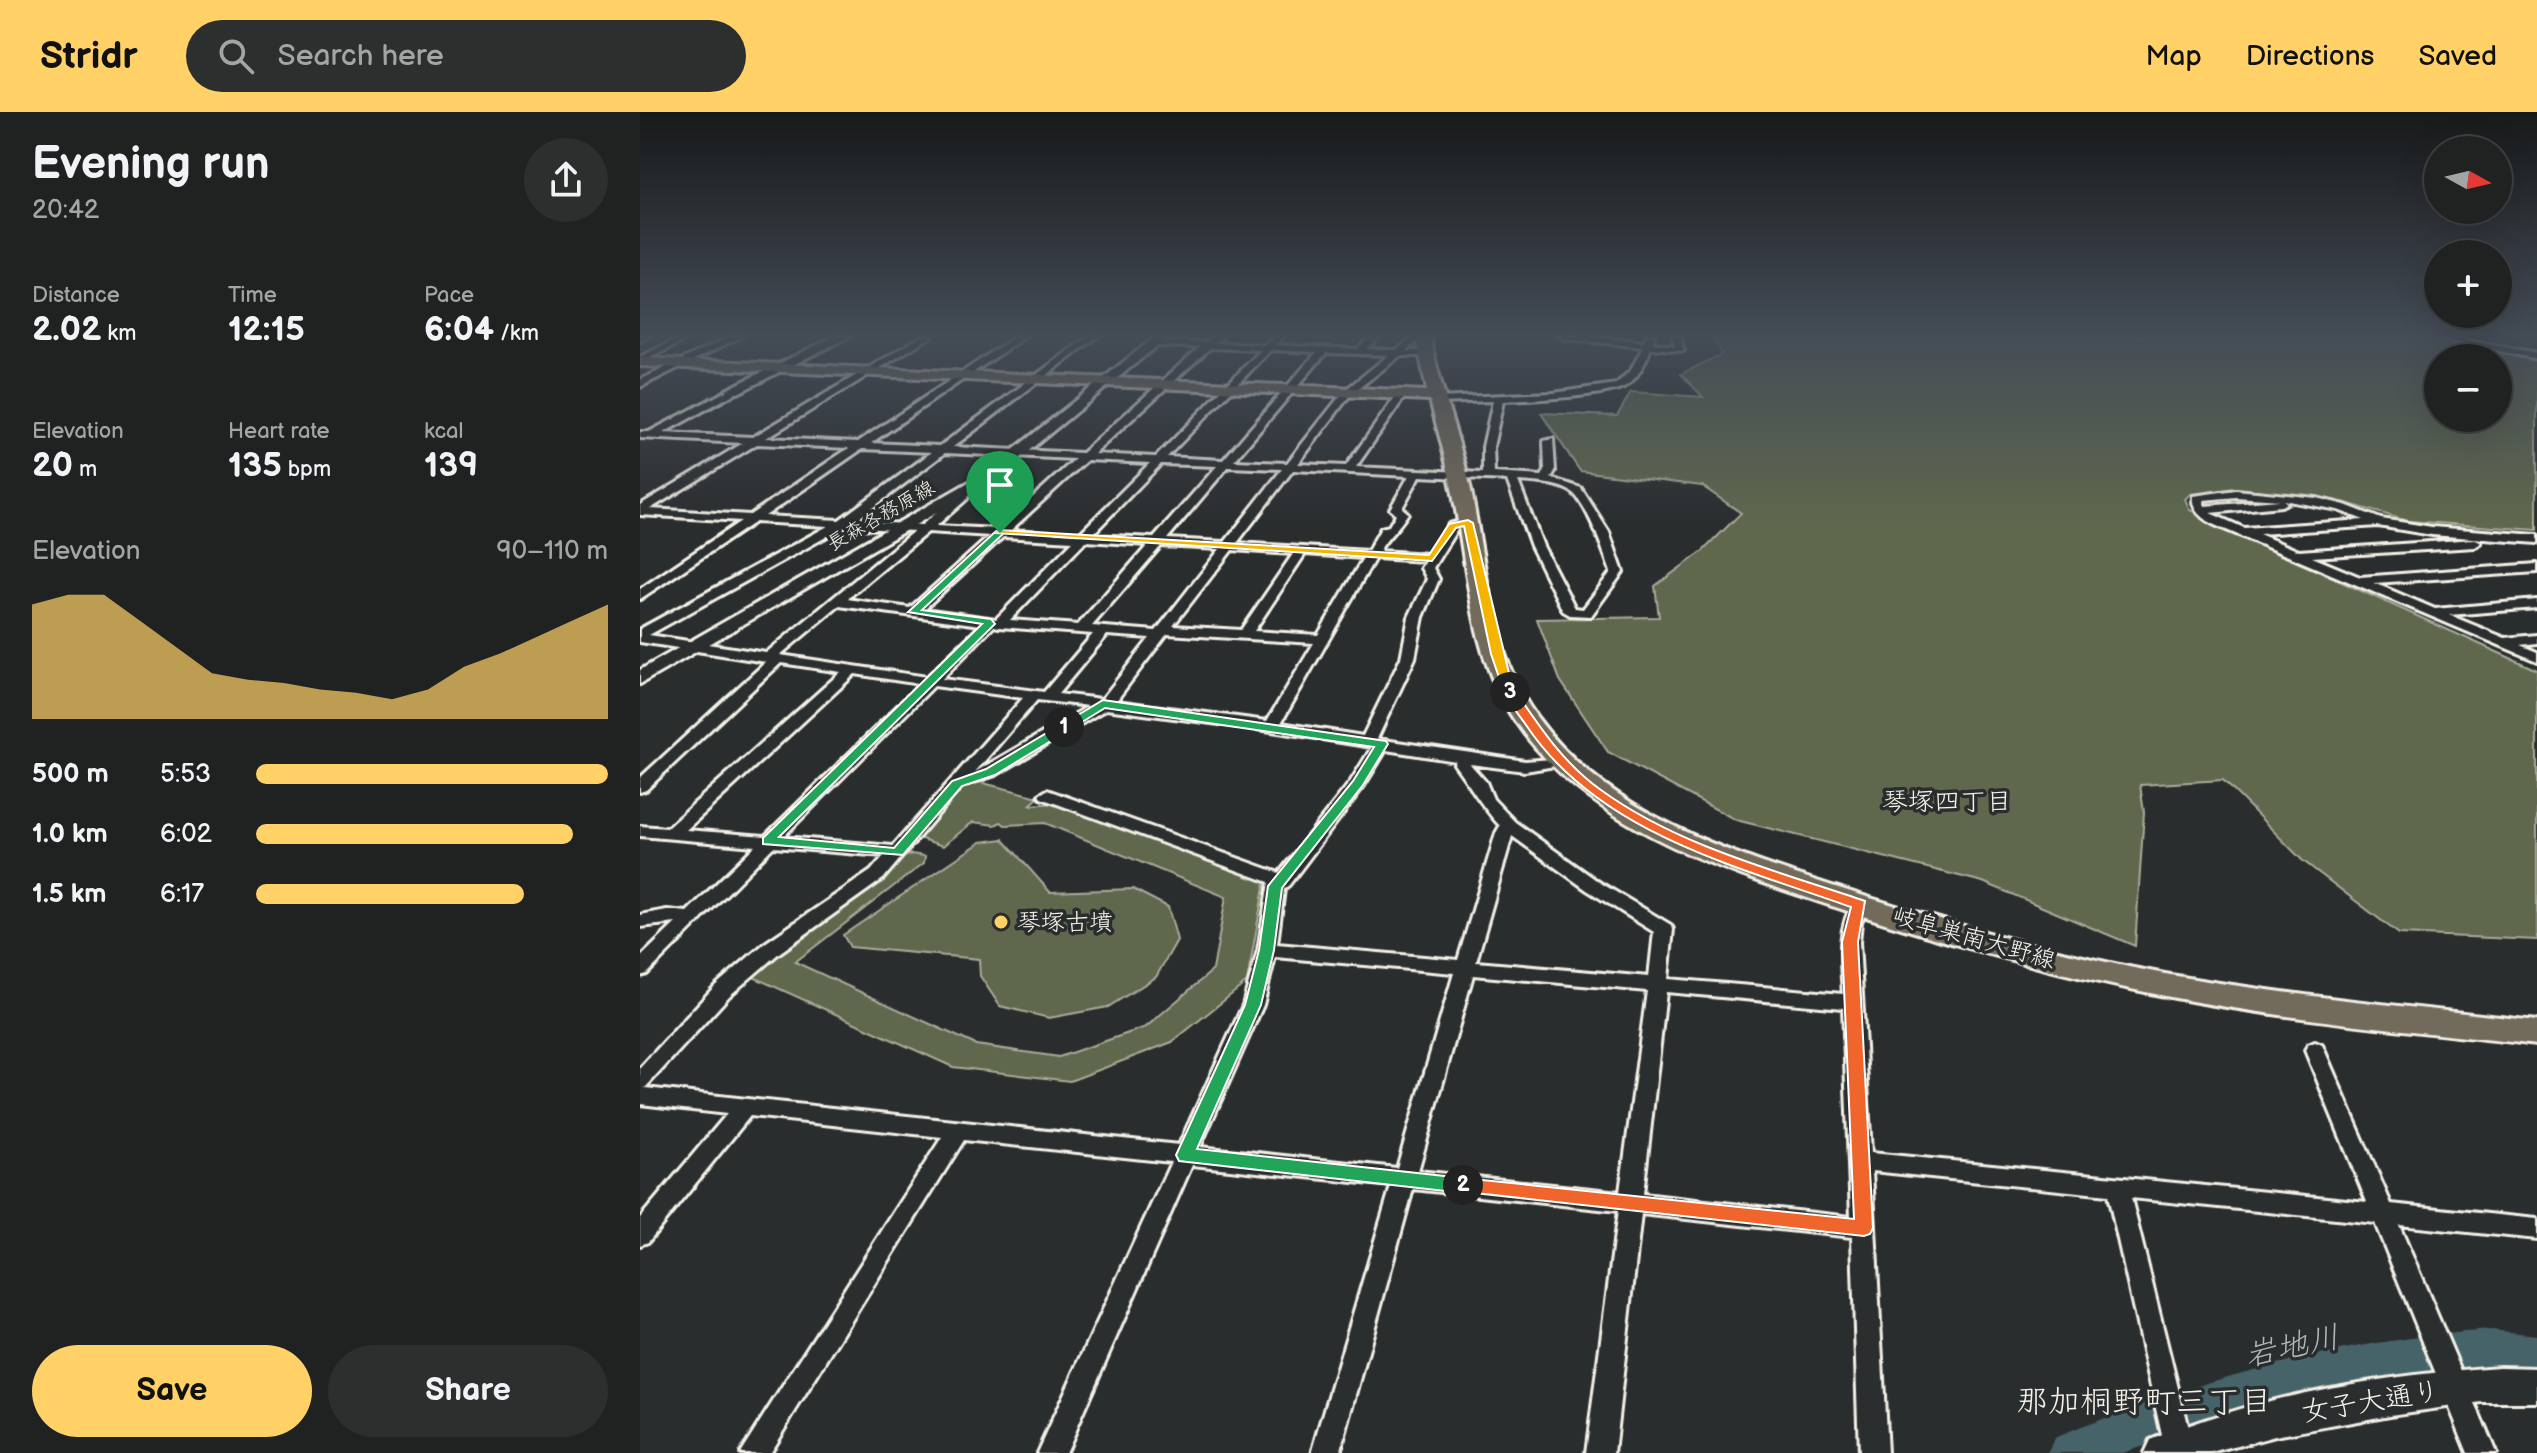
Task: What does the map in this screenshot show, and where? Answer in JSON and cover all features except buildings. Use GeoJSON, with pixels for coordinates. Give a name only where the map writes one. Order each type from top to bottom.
{"type":"FeatureCollection","features":[{"type":"Feature","properties":{"kind":"main road","name":"長森各務原線"},"geometry":{"type":"LineString","coordinates":[[640,678],[966,490],[1021,454],[1088,399]]}},
{"type":"Feature","properties":{"kind":"main road","name":"岐阜巣南大野線"},"geometry":{"type":"LineString","coordinates":[[1439,399],[1497,654],[1510,692],[1524,716],[1561,761],[1596,793],[1653,826],[1768,875],[1974,942],[2212,993],[2535,1036]]}},
{"type":"Feature","properties":{"kind":"main road","name":"女子大通り"},"geometry":{"type":"LineString","coordinates":[[2174,1447],[2234,1426],[2452,1381],[2537,1385]]}},
{"type":"Feature","properties":{"kind":"street"},"geometry":{"type":"LineString","coordinates":[[643,437],[717,399]]}},
{"type":"Feature","properties":{"kind":"street"},"geometry":{"type":"LineString","coordinates":[[640,511],[825,399]]}},
{"type":"Feature","properties":{"kind":"street"},"geometry":{"type":"LineString","coordinates":[[640,595],[929,399]]}},
{"type":"Feature","properties":{"kind":"street"},"geometry":{"type":"LineString","coordinates":[[640,637],[841,523],[1010,399]]}},
{"type":"Feature","properties":{"kind":"street"},"geometry":{"type":"LineString","coordinates":[[913,612],[1149,399]]}},
{"type":"Feature","properties":{"kind":"street"},"geometry":{"type":"LineString","coordinates":[[640,969],[928,681],[1083,538],[1220,399]]}},
{"type":"Feature","properties":{"kind":"street"},"geometry":{"type":"LineString","coordinates":[[1082,629],[1282,399]]}},
{"type":"Feature","properties":{"kind":"street"},"geometry":{"type":"LineString","coordinates":[[957,783],[990,772],[1104,704],[1343,399]]}},
{"type":"Feature","properties":{"kind":"street"},"geometry":{"type":"LineString","coordinates":[[1348,471],[1399,399]]}},
{"type":"Feature","properties":{"kind":"street"},"geometry":{"type":"LineString","coordinates":[[1473,399],[1506,399]]}},
{"type":"Feature","properties":{"kind":"street"},"geometry":{"type":"LineString","coordinates":[[1489,477],[1488,447],[1498,399]]}},
{"type":"Feature","properties":{"kind":"street"},"geometry":{"type":"LineString","coordinates":[[643,437],[1545,479],[1577,490],[1603,532],[1617,572],[1586,613],[1570,611],[1558,590],[1520,509],[1512,478]]}},
{"type":"Feature","properties":{"kind":"street"},"geometry":{"type":"LineString","coordinates":[[1545,479],[1550,471],[1549,441]]}},
{"type":"Feature","properties":{"kind":"street"},"geometry":{"type":"LineString","coordinates":[[1272,726],[1385,531],[1393,528],[1402,513],[1396,509],[1415,475]]}},
{"type":"Feature","properties":{"kind":"street"},"geometry":{"type":"LineString","coordinates":[[640,787],[772,659],[963,497],[966,490]]}},
{"type":"Feature","properties":{"kind":"street"},"geometry":{"type":"LineString","coordinates":[[2378,522],[2347,506],[2295,501],[2201,510],[2210,519],[2537,657]]}},
{"type":"Feature","properties":{"kind":"street"},"geometry":{"type":"LineString","coordinates":[[640,511],[1432,558]]}},
{"type":"Feature","properties":{"kind":"street"},"geometry":{"type":"LineString","coordinates":[[2243,532],[2378,522],[2537,539]]}},
{"type":"Feature","properties":{"kind":"street"},"geometry":{"type":"LineString","coordinates":[[1051,1453],[1253,1005],[1267,950],[1275,886],[1283,881],[1358,783],[1408,658],[1416,617],[1433,579],[1427,568],[1453,526],[1468,523]]}},
{"type":"Feature","properties":{"kind":"street"},"geometry":{"type":"LineString","coordinates":[[2295,554],[2491,542],[2499,537]]}},
{"type":"Feature","properties":{"kind":"street"},"geometry":{"type":"LineString","coordinates":[[1245,634],[1302,550]]}},
{"type":"Feature","properties":{"kind":"street"},"geometry":{"type":"LineString","coordinates":[[2359,581],[2537,568]]}},
{"type":"Feature","properties":{"kind":"street"},"geometry":{"type":"LineString","coordinates":[[836,602],[995,622],[1082,629],[1323,639]]}},
{"type":"Feature","properties":{"kind":"street"},"geometry":{"type":"LineString","coordinates":[[2435,612],[2537,604]]}},
{"type":"Feature","properties":{"kind":"street"},"geometry":{"type":"LineString","coordinates":[[640,1082],[722,991],[772,948],[877,875],[957,783],[1104,630]]}},
{"type":"Feature","properties":{"kind":"street"},"geometry":{"type":"LineString","coordinates":[[640,637],[928,681],[1272,726],[1465,758],[1525,766],[1561,761]]}},
{"type":"Feature","properties":{"kind":"street"},"geometry":{"type":"LineString","coordinates":[[2505,642],[2537,639]]}},
{"type":"Feature","properties":{"kind":"street"},"geometry":{"type":"LineString","coordinates":[[672,833],[852,670]]}},
{"type":"Feature","properties":{"kind":"street"},"geometry":{"type":"LineString","coordinates":[[1465,758],[1462,764],[1478,782],[1486,801],[1509,826],[1593,886],[1664,929],[1600,1453]]}},
{"type":"Feature","properties":{"kind":"street"},"geometry":{"type":"LineString","coordinates":[[1047,795],[1283,881]]}},
{"type":"Feature","properties":{"kind":"street"},"geometry":{"type":"LineString","coordinates":[[1326,1453],[1504,833],[1509,826]]}},
{"type":"Feature","properties":{"kind":"street"},"geometry":{"type":"LineString","coordinates":[[640,831],[898,852]]}},
{"type":"Feature","properties":{"kind":"street"},"geometry":{"type":"LineString","coordinates":[[1860,905],[1852,922],[1850,942],[1873,1453]]}},
{"type":"Feature","properties":{"kind":"street"},"geometry":{"type":"LineString","coordinates":[[640,921],[667,916],[691,918]]}},
{"type":"Feature","properties":{"kind":"street"},"geometry":{"type":"LineString","coordinates":[[1267,950],[1852,1002]]}},
{"type":"Feature","properties":{"kind":"street"},"geometry":{"type":"LineString","coordinates":[[2315,1050],[2482,1453]]}},
{"type":"Feature","properties":{"kind":"street"},"geometry":{"type":"LineString","coordinates":[[640,1096],[1864,1228]]}},
{"type":"Feature","properties":{"kind":"street"},"geometry":{"type":"LineString","coordinates":[[640,1235],[744,1108]]}},
{"type":"Feature","properties":{"kind":"street"},"geometry":{"type":"LineString","coordinates":[[754,1453],[957,1132]]}},
{"type":"Feature","properties":{"kind":"street"},"geometry":{"type":"LineString","coordinates":[[1860,1161],[2537,1229]]}},
{"type":"Feature","properties":{"kind":"street"},"geometry":{"type":"LineString","coordinates":[[2117,1185],[2174,1447]]}},
{"type":"Feature","properties":{"kind":"green space"},"geometry":{"type":"Polygon","coordinates":[[[1627,399],[2424,399],[2424,432],[2512,432],[2512,399],[2537,399],[2537,530],[2408,521],[2346,503],[2244,489],[2190,494],[2185,499],[2190,510],[2255,543],[2537,670],[2537,940],[2399,934],[2302,860],[2223,780],[2140,785],[2144,812],[2135,946],[1983,882],[1736,820],[1608,752],[1560,680],[1537,619],[1659,617],[1655,586],[1703,551],[1741,513],[1702,486],[1580,471],[1541,413],[1617,416],[1627,399]]]}},
{"type":"Feature","properties":{"kind":"green space"},"geometry":{"type":"Polygon","coordinates":[[[975,781],[1039,797],[1030,805],[1056,803],[1265,882],[1247,982],[1172,1042],[1070,1081],[953,1067],[751,976],[776,949],[897,860],[911,854],[925,856],[924,863],[795,962],[976,1045],[1059,1057],[1146,1027],[1213,970],[1226,897],[1045,823],[1005,825],[1001,822],[995,825],[973,822],[943,846],[915,837],[964,785],[975,781]]]}},
{"type":"Feature","properties":{"kind":"green space"},"geometry":{"type":"Polygon","coordinates":[[[1003,839],[1050,892],[1133,889],[1168,907],[1177,940],[1156,977],[1108,1007],[1049,1018],[1000,1006],[980,976],[979,959],[850,947],[843,935],[981,842],[1003,839]]]}},
{"type":"Feature","properties":{"kind":"waterway","name":"岩地川"},"geometry":{"type":"LineString","coordinates":[[2070,1453],[2154,1420],[2283,1383],[2476,1350],[2507,1349],[2537,1354]]}},
{"type":"Feature","properties":{"kind":"place","name":"琴塚古墳"},"geometry":{"type":"Point","coordinates":[1001,922]}},
{"type":"Feature","properties":{"kind":"district","name":"琴塚四丁目"},"geometry":{"type":"Point","coordinates":[1947,802]}},
{"type":"Feature","properties":{"kind":"district","name":"那加桐野町三丁目"},"geometry":{"type":"Point","coordinates":[2144,1402]}},
{"type":"Feature","properties":{"kind":"route"},"geometry":{"type":"LineString","coordinates":[[1468,523],[1497,654],[1510,692],[1546,746],[1561,761],[1596,793],[1653,826],[1768,875],[1860,905],[1852,922],[1850,942],[1864,1228],[1185,1155],[1253,1005],[1267,950],[1275,886],[1283,881],[1358,783],[1382,744],[1103,704],[990,772],[957,783],[898,852],[768,841],[991,622],[913,612],[1000,533],[1432,558],[1453,526],[1468,523]]}}]}
